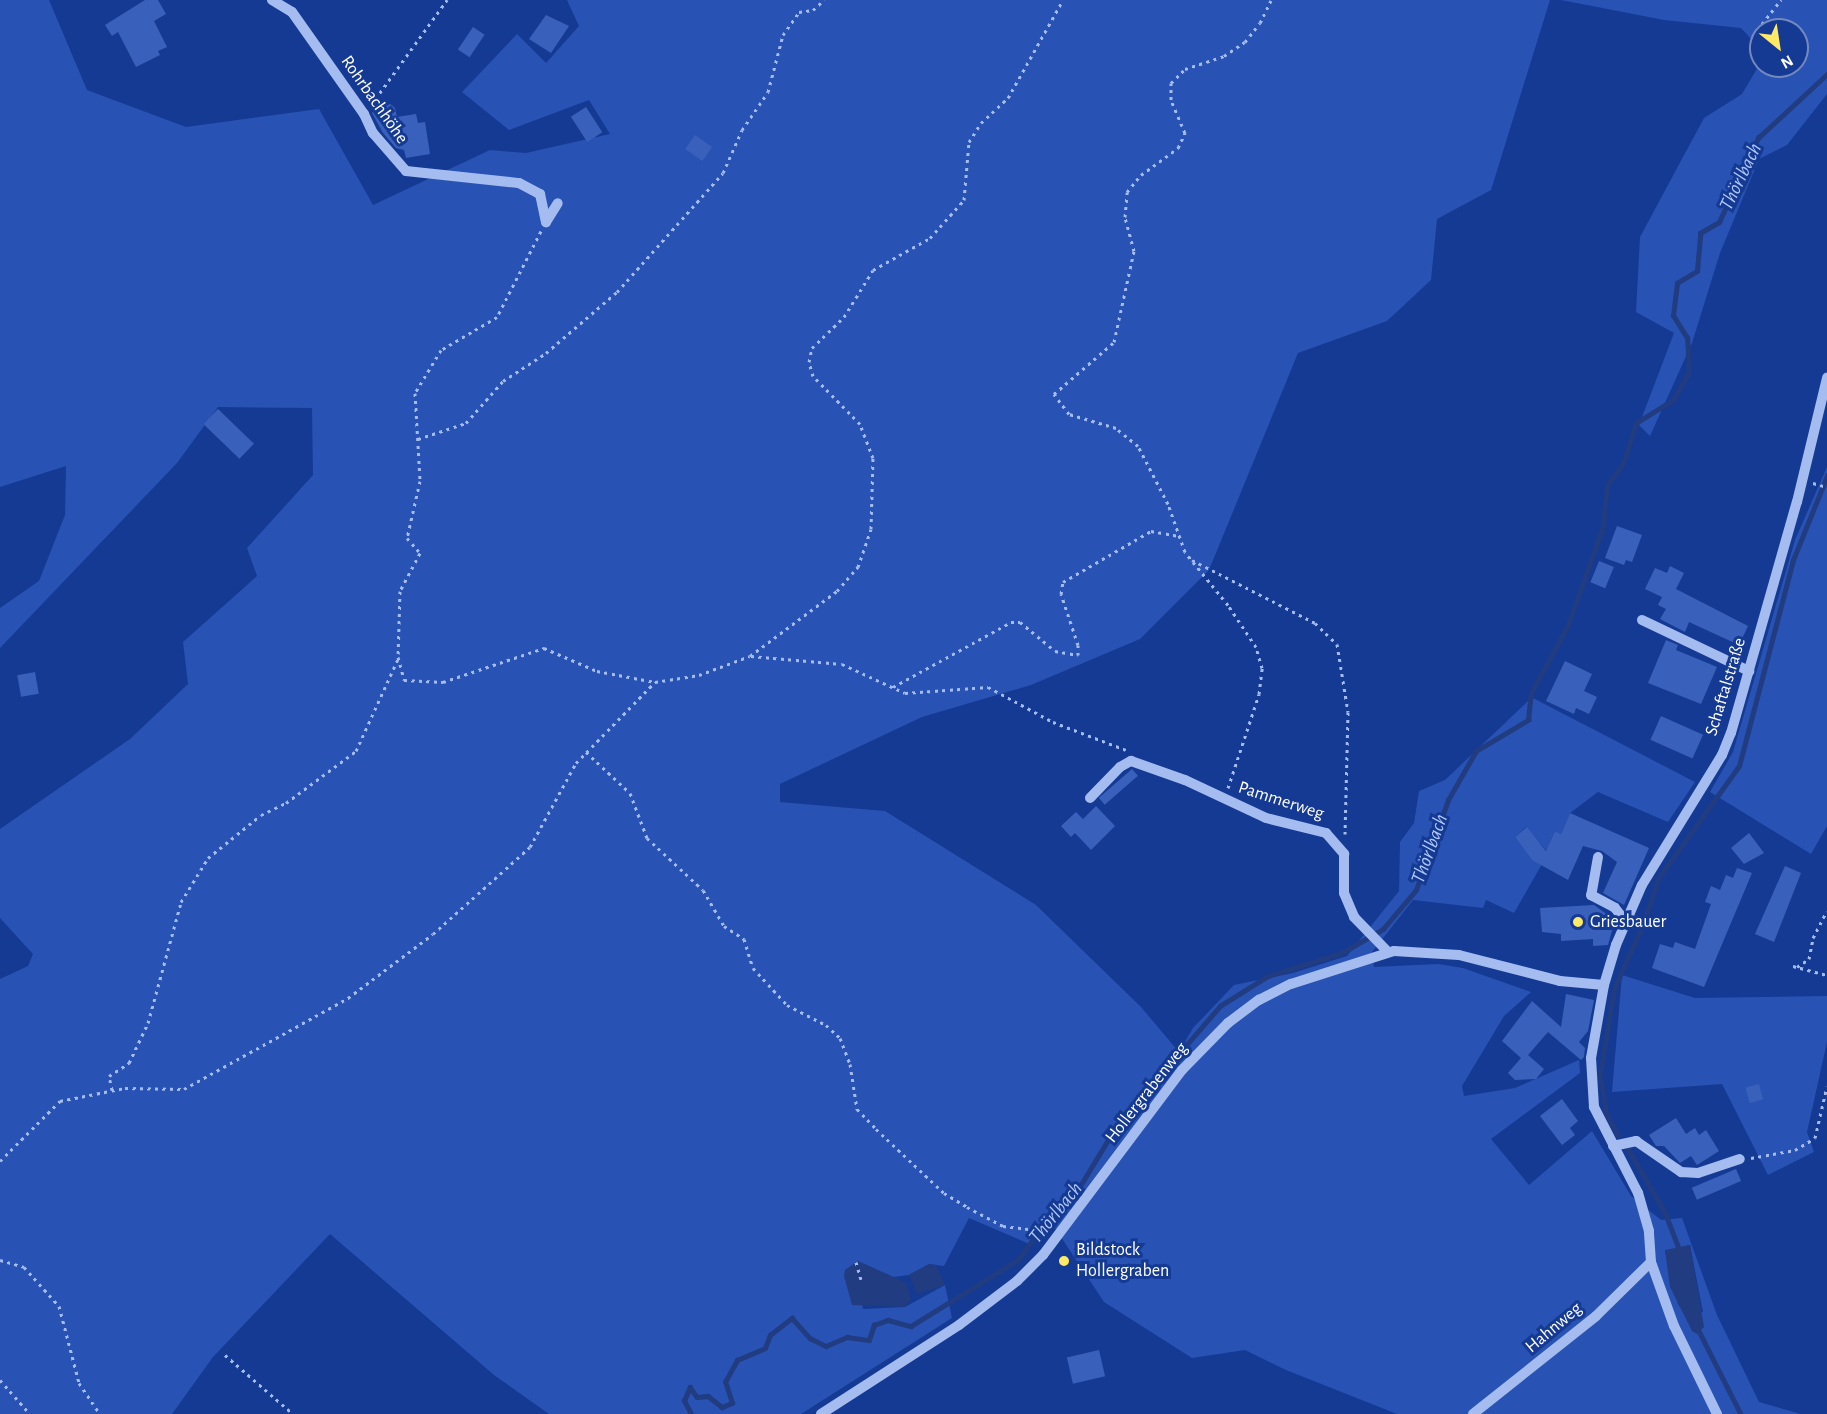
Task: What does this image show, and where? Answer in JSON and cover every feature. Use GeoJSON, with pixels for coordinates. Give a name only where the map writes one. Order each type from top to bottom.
{"type":"FeatureCollection","features":[{"type":"Feature","properties":{"kind":"street","name":"Rohrbachhöhe"},"geometry":{"type":"LineString","coordinates":[[272,0],[292,12],[364,114],[373,133],[406,171],[519,183],[540,194],[546,222]]}},
{"type":"Feature","properties":{"kind":"street"},"geometry":{"type":"LineString","coordinates":[[292,12],[296,0]]}},
{"type":"Feature","properties":{"kind":"street"},"geometry":{"type":"LineString","coordinates":[[546,222],[558,203]]}},
{"type":"Feature","properties":{"kind":"street","name":"Schaftalstraße"},"geometry":{"type":"LineString","coordinates":[[1717,1414],[1674,1326],[1651,1262],[1648,1231],[1638,1193],[1594,1107],[1591,1059],[1604,985],[1626,922],[1642,885],[1722,755],[1749,671],[1797,502],[1827,378]]}},
{"type":"Feature","properties":{"kind":"street"},"geometry":{"type":"LineString","coordinates":[[1642,620],[1749,671]]}},
{"type":"Feature","properties":{"kind":"street","name":"Pammerweg"},"geometry":{"type":"LineString","coordinates":[[1090,798],[1120,767],[1131,761],[1163,772],[1266,818],[1326,833],[1344,854]]}},
{"type":"Feature","properties":{"kind":"street"},"geometry":{"type":"LineString","coordinates":[[1344,854],[1344,893],[1354,917],[1388,952]]}},
{"type":"Feature","properties":{"kind":"street"},"geometry":{"type":"LineString","coordinates":[[1598,857],[1591,895],[1615,908],[1626,922]]}},
{"type":"Feature","properties":{"kind":"street","name":"Hollergrabenweg"},"geometry":{"type":"LineString","coordinates":[[821,1414],[959,1326],[1017,1281],[1043,1255],[1182,1070],[1228,1023],[1259,1000],[1291,984],[1388,952],[1421,950],[1459,955],[1560,981],[1604,985]]}},
{"type":"Feature","properties":{"kind":"street"},"geometry":{"type":"LineString","coordinates":[[1613,1146],[1636,1141],[1681,1172],[1698,1173],[1740,1159]]}},
{"type":"Feature","properties":{"kind":"street","name":"Hahnweg"},"geometry":{"type":"LineString","coordinates":[[1473,1414],[1596,1316],[1651,1262]]}},
{"type":"Feature","properties":{"kind":"path"},"geometry":{"type":"LineString","coordinates":[[364,114],[447,0]]}},
{"type":"Feature","properties":{"kind":"path"},"geometry":{"type":"LineString","coordinates":[[418,439],[466,423],[503,381],[546,353],[617,292],[723,173],[742,130],[768,92],[783,35],[798,12],[813,10],[824,0]]}},
{"type":"Feature","properties":{"kind":"path"},"geometry":{"type":"LineString","coordinates":[[1054,0],[1059,5]]}},
{"type":"Feature","properties":{"kind":"path"},"geometry":{"type":"LineString","coordinates":[[546,222],[497,318],[441,350],[415,393],[420,481],[408,538],[420,553],[400,591],[399,657],[404,680],[442,682],[544,648],[597,671],[655,682],[699,675],[750,656],[837,591],[858,567],[871,530],[873,458],[860,423],[813,376],[809,362],[812,348],[844,317],[873,270],[930,238],[964,200],[969,142],[981,123],[1008,98],[1063,0]]}},
{"type":"Feature","properties":{"kind":"path"},"geometry":{"type":"LineString","coordinates":[[1232,804],[1228,790],[1259,694],[1262,668],[1246,629],[1192,560],[1179,537],[1168,504],[1138,446],[1116,428],[1069,414],[1053,394],[1114,342],[1134,251],[1125,217],[1128,192],[1141,175],[1178,148],[1185,133],[1172,100],[1171,83],[1185,69],[1224,56],[1245,42],[1260,23],[1270,0]]}},
{"type":"Feature","properties":{"kind":"path"},"geometry":{"type":"LineString","coordinates":[[1767,18],[1781,0]]}},
{"type":"Feature","properties":{"kind":"path"},"geometry":{"type":"LineString","coordinates":[[1812,483],[1827,487]]}},
{"type":"Feature","properties":{"kind":"path"},"geometry":{"type":"LineString","coordinates":[[893,687],[1011,622],[1020,622],[1055,651],[1078,655],[1078,645],[1061,594],[1063,582],[1151,531],[1179,537]]}},
{"type":"Feature","properties":{"kind":"path"},"geometry":{"type":"LineString","coordinates":[[1192,560],[1316,623],[1337,644],[1348,712],[1344,854]]}},
{"type":"Feature","properties":{"kind":"path"},"geometry":{"type":"LineString","coordinates":[[750,656],[842,664],[905,693],[988,687],[1053,722],[1135,754]]}},
{"type":"Feature","properties":{"kind":"path"},"geometry":{"type":"LineString","coordinates":[[112,1090],[109,1076],[129,1063],[148,1023],[181,902],[208,858],[261,815],[286,803],[356,751],[399,657]]}},
{"type":"Feature","properties":{"kind":"path"},"geometry":{"type":"LineString","coordinates":[[0,1161],[60,1101],[112,1090],[184,1089],[348,998],[433,934],[530,847],[576,763],[655,682]]}},
{"type":"Feature","properties":{"kind":"path"},"geometry":{"type":"LineString","coordinates":[[586,752],[630,794],[647,838],[703,890],[724,926],[744,939],[753,968],[787,1005],[826,1025],[840,1038],[850,1064],[857,1108],[876,1129],[944,1193],[967,1208],[1004,1226],[1037,1228],[1045,1232]]}},
{"type":"Feature","properties":{"kind":"path"},"geometry":{"type":"LineString","coordinates":[[1827,911],[1813,938],[1809,959],[1795,967],[1827,975]]}},
{"type":"Feature","properties":{"kind":"path"},"geometry":{"type":"LineString","coordinates":[[1740,1159],[1795,1150],[1808,1144],[1818,1131],[1827,1086]]}},
{"type":"Feature","properties":{"kind":"path"},"geometry":{"type":"LineString","coordinates":[[0,1260],[24,1267],[59,1306],[79,1383],[100,1414]]}},
{"type":"Feature","properties":{"kind":"path"},"geometry":{"type":"LineString","coordinates":[[856,1262],[861,1279]]}},
{"type":"Feature","properties":{"kind":"path"},"geometry":{"type":"LineString","coordinates":[[225,1355],[293,1414]]}},
{"type":"Feature","properties":{"kind":"path"},"geometry":{"type":"LineString","coordinates":[[0,1380],[30,1414]]}},
{"type":"Feature","properties":{"kind":"shaded area"},"geometry":{"type":"Polygon","coordinates":[[[0,0],[49,0],[87,90],[186,127],[319,109],[373,205],[490,150],[526,153],[610,134],[589,100],[509,130],[462,92],[517,34],[546,63],[579,26],[567,0],[1550,0],[1491,190],[1437,219],[1431,280],[1387,321],[1298,353],[1209,570],[1140,639],[1031,685],[922,717],[780,784],[780,802],[885,811],[1036,905],[1141,1007],[1179,1052],[1193,1028],[1234,985],[1293,973],[1347,956],[1399,891],[1400,842],[1414,823],[1419,791],[1445,780],[1528,701],[1531,693],[1531,697],[1695,782],[1668,822],[1598,792],[1570,813],[1561,834],[1555,831],[1549,845],[1554,853],[1545,849],[1526,827],[1515,837],[1532,860],[1542,864],[1514,913],[1486,900],[1483,908],[1413,900],[1372,952],[1374,967],[1438,964],[1463,968],[1531,992],[1504,1016],[1462,1086],[1464,1096],[1515,1088],[1579,1060],[1580,1073],[1491,1139],[1529,1185],[1592,1131],[1631,1196],[1661,1220],[1682,1218],[1717,1315],[1759,1402],[1801,1414],[1397,1414],[1286,1370],[1245,1350],[1192,1358],[1104,1302],[1051,1222],[1032,1245],[969,1218],[944,1266],[929,1264],[909,1275],[893,1277],[854,1263],[863,1309],[905,1307],[945,1285],[952,1318],[801,1414],[549,1414],[494,1375],[330,1234],[213,1357],[172,1414],[0,1414],[0,979],[28,966],[33,954],[0,918],[0,829],[130,739],[188,684],[183,642],[257,576],[247,548],[313,475],[312,408],[218,407],[177,463],[0,648],[0,608],[39,581],[65,515],[66,466],[0,487],[0,0]],[[1690,1245],[1665,1251],[1678,1304],[1687,1316],[1703,1312],[1690,1245]]]}},
{"type":"Feature","properties":{"kind":"shaded area"},"geometry":{"type":"Polygon","coordinates":[[[1561,0],[1827,0],[1827,94],[1787,145],[1759,159],[1720,253],[1692,343],[1650,436],[1639,425],[1674,333],[1636,312],[1640,237],[1704,118],[1742,94],[1752,78],[1809,78],[1809,18],[1749,18],[1749,37],[1741,28],[1664,20],[1561,0]]]}},
{"type":"Feature","properties":{"kind":"shaded area"},"geometry":{"type":"Polygon","coordinates":[[[1827,467],[1827,826],[1811,854],[1710,792],[1733,752],[1795,540],[1827,467]]]}},
{"type":"Feature","properties":{"kind":"shaded area"},"geometry":{"type":"Polygon","coordinates":[[[1622,975],[1695,998],[1827,996],[1827,1042],[1807,1132],[1814,1152],[1768,1175],[1722,1084],[1612,1092],[1622,975]]]}},
{"type":"Feature","properties":{"kind":"shaded area"},"geometry":{"type":"Polygon","coordinates":[[[1690,1245],[1704,1327],[1697,1334],[1692,1331],[1670,1287],[1665,1250],[1690,1245]]]}},
{"type":"Feature","properties":{"kind":"shaded area"},"geometry":{"type":"Polygon","coordinates":[[[858,1261],[907,1283],[911,1300],[905,1307],[852,1305],[844,1276],[845,1270],[858,1261]]]}},
{"type":"Feature","properties":{"kind":"shaded area"},"geometry":{"type":"Polygon","coordinates":[[[929,1264],[936,1265],[945,1285],[917,1294],[909,1275],[929,1264]]]}},
{"type":"Feature","properties":{"kind":"building"},"geometry":{"type":"Polygon","coordinates":[[[145,0],[158,0],[166,14],[154,21],[167,47],[158,51],[160,55],[136,67],[118,32],[112,36],[105,25],[145,0]]]}},
{"type":"Feature","properties":{"kind":"building"},"geometry":{"type":"Polygon","coordinates":[[[546,15],[569,26],[551,53],[529,39],[546,15]]]}},
{"type":"Feature","properties":{"kind":"building"},"geometry":{"type":"Polygon","coordinates":[[[473,27],[485,35],[470,57],[458,49],[473,27]]]}},
{"type":"Feature","properties":{"kind":"building"},"geometry":{"type":"Polygon","coordinates":[[[384,99],[395,108],[397,117],[416,114],[418,123],[425,122],[430,154],[406,158],[404,150],[396,148],[383,133],[372,113],[384,99]]]}},
{"type":"Feature","properties":{"kind":"building"},"geometry":{"type":"Polygon","coordinates":[[[586,107],[602,132],[587,142],[571,117],[586,107]]]}},
{"type":"Feature","properties":{"kind":"building"},"geometry":{"type":"Polygon","coordinates":[[[695,135],[712,147],[702,161],[685,149],[695,135]]]}},
{"type":"Feature","properties":{"kind":"building"},"geometry":{"type":"Polygon","coordinates":[[[218,409],[254,444],[239,459],[203,424],[218,409]]]}},
{"type":"Feature","properties":{"kind":"building"},"geometry":{"type":"Polygon","coordinates":[[[1617,526],[1642,535],[1632,562],[1626,560],[1624,565],[1605,558],[1617,526]]]}},
{"type":"Feature","properties":{"kind":"building"},"geometry":{"type":"Polygon","coordinates":[[[1599,561],[1614,567],[1605,588],[1590,582],[1599,561]]]}},
{"type":"Feature","properties":{"kind":"building"},"geometry":{"type":"Polygon","coordinates":[[[1670,566],[1684,573],[1676,589],[1748,626],[1739,645],[1689,622],[1685,632],[1660,619],[1666,609],[1658,605],[1662,597],[1645,589],[1655,568],[1667,573],[1670,566]]]}},
{"type":"Feature","properties":{"kind":"building"},"geometry":{"type":"Polygon","coordinates":[[[1666,640],[1678,645],[1676,650],[1717,667],[1701,704],[1648,683],[1666,640]]]}},
{"type":"Feature","properties":{"kind":"building"},"geometry":{"type":"Polygon","coordinates":[[[1565,661],[1592,674],[1584,691],[1597,697],[1589,714],[1576,708],[1574,714],[1546,701],[1565,661]]]}},
{"type":"Feature","properties":{"kind":"building"},"geometry":{"type":"Polygon","coordinates":[[[35,672],[39,694],[21,697],[17,675],[35,672]]]}},
{"type":"Feature","properties":{"kind":"building"},"geometry":{"type":"Polygon","coordinates":[[[1661,716],[1703,735],[1692,758],[1650,740],[1661,716]]]}},
{"type":"Feature","properties":{"kind":"building"},"geometry":{"type":"Polygon","coordinates":[[[1132,769],[1138,776],[1105,805],[1099,798],[1132,769]]]}},
{"type":"Feature","properties":{"kind":"building"},"geometry":{"type":"Polygon","coordinates":[[[1096,806],[1115,826],[1091,850],[1075,833],[1071,837],[1061,826],[1076,812],[1083,819],[1096,806]]]}},
{"type":"Feature","properties":{"kind":"building"},"geometry":{"type":"Polygon","coordinates":[[[1570,813],[1649,848],[1624,905],[1603,893],[1617,862],[1602,851],[1583,846],[1568,880],[1532,860],[1515,837],[1527,827],[1546,851],[1555,831],[1561,834],[1570,813]]]}},
{"type":"Feature","properties":{"kind":"building"},"geometry":{"type":"Polygon","coordinates":[[[1749,833],[1764,853],[1744,864],[1731,848],[1749,833]]]}},
{"type":"Feature","properties":{"kind":"building"},"geometry":{"type":"Polygon","coordinates":[[[1785,866],[1801,873],[1774,942],[1755,934],[1785,866]]]}},
{"type":"Feature","properties":{"kind":"building"},"geometry":{"type":"Polygon","coordinates":[[[1737,868],[1752,873],[1704,987],[1652,968],[1660,944],[1673,948],[1675,942],[1695,949],[1711,904],[1705,902],[1711,886],[1720,890],[1726,875],[1733,878],[1737,868]]]}},
{"type":"Feature","properties":{"kind":"building","name":"Griesbauer"},"geometry":{"type":"Polygon","coordinates":[[[1594,905],[1615,920],[1608,945],[1593,946],[1593,939],[1561,941],[1561,934],[1542,932],[1540,908],[1594,905]]]}},
{"type":"Feature","properties":{"kind":"building"},"geometry":{"type":"Polygon","coordinates":[[[1566,994],[1594,1000],[1588,1031],[1579,1042],[1585,1048],[1584,1057],[1581,1060],[1548,1032],[1528,1055],[1544,1069],[1536,1079],[1515,1080],[1508,1073],[1521,1058],[1502,1041],[1532,1001],[1561,1027],[1566,994]]]}},
{"type":"Feature","properties":{"kind":"building"},"geometry":{"type":"Polygon","coordinates":[[[1759,1084],[1763,1099],[1750,1103],[1745,1088],[1759,1084]]]}},
{"type":"Feature","properties":{"kind":"building"},"geometry":{"type":"Polygon","coordinates":[[[1562,1099],[1578,1121],[1570,1128],[1575,1135],[1562,1145],[1540,1116],[1562,1099]]]}},
{"type":"Feature","properties":{"kind":"building"},"geometry":{"type":"Polygon","coordinates":[[[1676,1118],[1686,1134],[1695,1128],[1699,1135],[1706,1130],[1719,1151],[1697,1165],[1691,1156],[1680,1163],[1664,1146],[1656,1146],[1649,1135],[1676,1118]]]}},
{"type":"Feature","properties":{"kind":"building"},"geometry":{"type":"Polygon","coordinates":[[[1736,1169],[1741,1181],[1697,1200],[1692,1188],[1736,1169]]]}},
{"type":"Feature","properties":{"kind":"building"},"geometry":{"type":"Polygon","coordinates":[[[1099,1350],[1105,1376],[1073,1384],[1067,1357],[1099,1350]]]}},
{"type":"Feature","properties":{"kind":"waterway","name":"Thörlbach"},"geometry":{"type":"LineString","coordinates":[[691,1414],[684,1401],[690,1387],[697,1397],[708,1396],[722,1407],[732,1403],[725,1382],[737,1360],[765,1348],[770,1335],[792,1318],[810,1338],[826,1346],[847,1337],[869,1340],[874,1325],[888,1320],[911,1326],[1018,1260],[1049,1217],[1074,1196],[1117,1125],[1220,1006],[1268,976],[1342,953],[1383,929],[1416,890],[1448,800],[1476,751],[1528,720],[1531,693],[1568,625],[1603,526],[1607,485],[1623,464],[1636,423],[1673,400],[1689,372],[1687,338],[1673,316],[1677,283],[1697,271],[1700,233],[1719,222],[1758,138],[1827,74]]}},
{"type":"Feature","properties":{"kind":"waterway"},"geometry":{"type":"LineString","coordinates":[[1618,1136],[1606,1113],[1600,1074],[1614,989],[1644,922],[1658,879],[1739,766],[1793,560],[1827,476]]}},
{"type":"Feature","properties":{"kind":"waterway"},"geometry":{"type":"LineString","coordinates":[[1627,1147],[1665,1212],[1680,1251]]}},
{"type":"Feature","properties":{"kind":"waterway"},"geometry":{"type":"LineString","coordinates":[[1698,1329],[1741,1414]]}},
{"type":"Feature","properties":{"kind":"place","name":"Griesbauer"},"geometry":{"type":"Point","coordinates":[1578,922]}},
{"type":"Feature","properties":{"kind":"place","name":"Bildstock Hollergraben"},"geometry":{"type":"Point","coordinates":[1064,1261]}}]}
